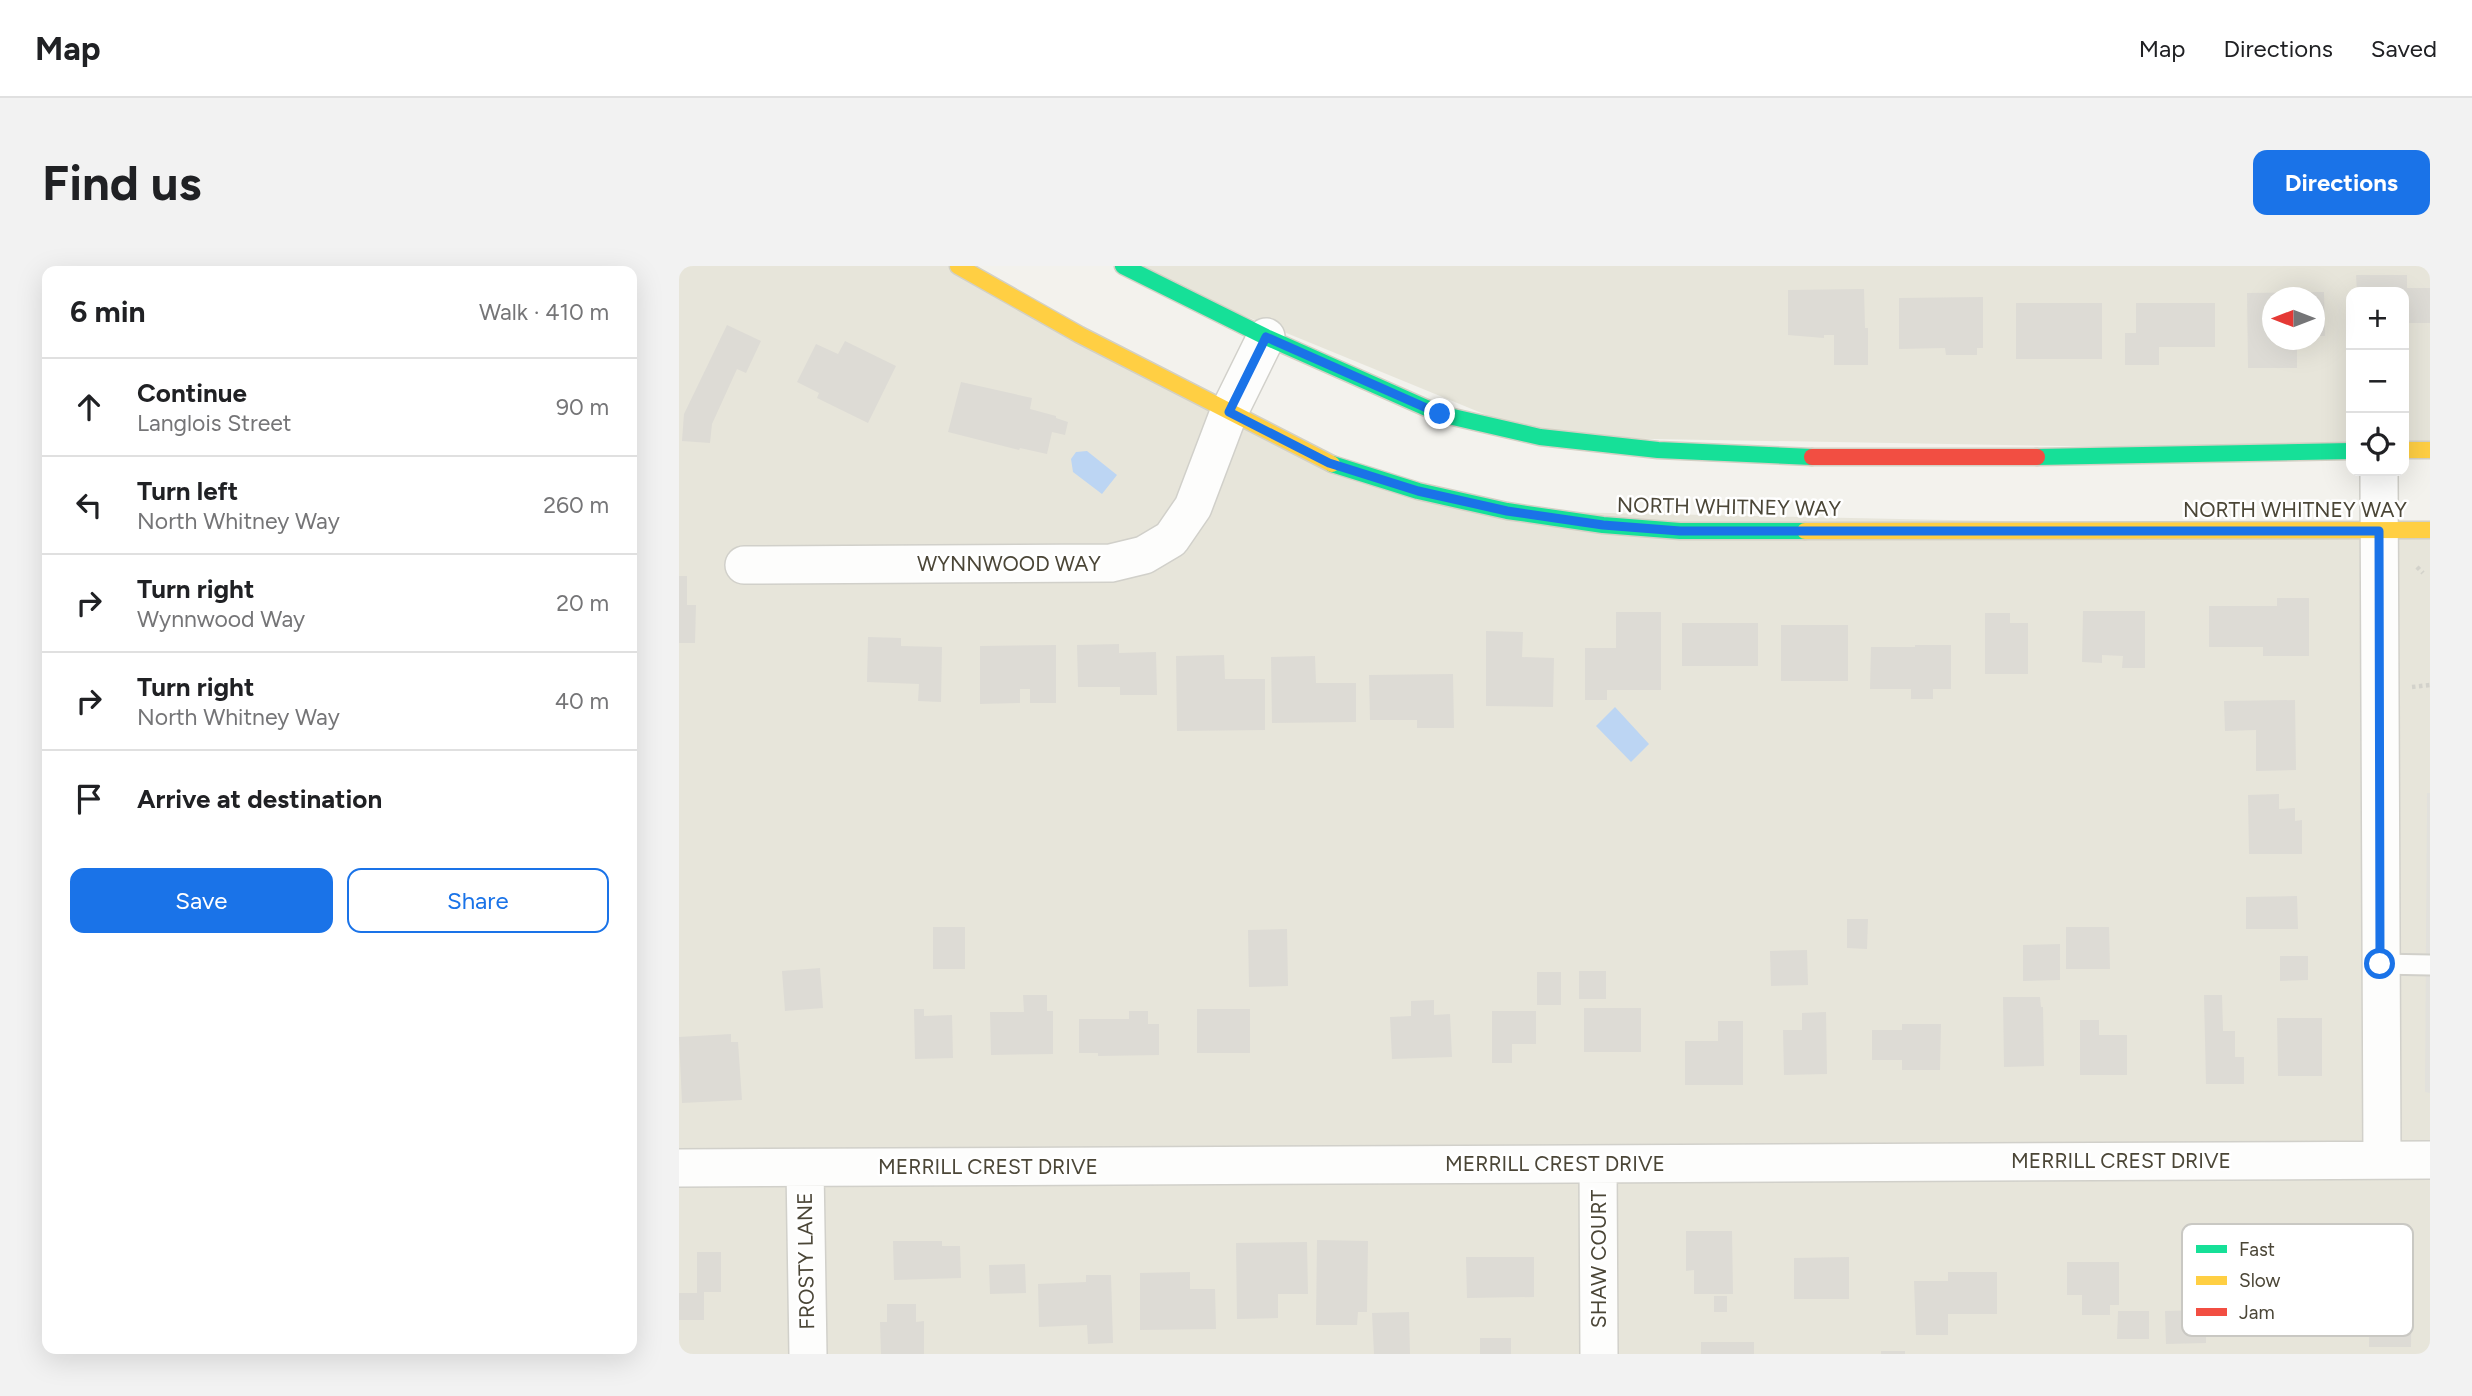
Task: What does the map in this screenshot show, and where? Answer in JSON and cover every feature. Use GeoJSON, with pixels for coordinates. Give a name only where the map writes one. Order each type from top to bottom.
{"type":"FeatureCollection","features":[{"type":"Feature","properties":{"kind":"main road","name":"NORTH WHITNEY WAY"},"geometry":{"type":"LineString","coordinates":[[958,266],[1080,335],[1329,463],[1418,491],[1507,511],[1603,525],[1680,531],[2430,530]]}},
{"type":"Feature","properties":{"kind":"main road"},"geometry":{"type":"LineString","coordinates":[[1123,266],[1266,337],[1440,414],[1540,437],[1658,450],[1812,457],[1989,458],[2346,451]]}},
{"type":"Feature","properties":{"kind":"main road"},"geometry":{"type":"LineString","coordinates":[[2409,450],[2430,450]]}},
{"type":"Feature","properties":{"kind":"street","name":"WYNNWOOD WAY"},"geometry":{"type":"LineString","coordinates":[[744,565],[1111,564],[1143,555],[1171,539],[1193,507],[1229,412],[1266,337]]}},
{"type":"Feature","properties":{"kind":"street"},"geometry":{"type":"LineString","coordinates":[[2379,476],[2382,1160]]}},
{"type":"Feature","properties":{"kind":"street","name":"MERRILL CREST DRIVE"},"geometry":{"type":"LineString","coordinates":[[679,1168],[2430,1160]]}},
{"type":"Feature","properties":{"kind":"street","name":"SHAW COURT"},"geometry":{"type":"LineString","coordinates":[[1598,1164],[1599,1354]]}},
{"type":"Feature","properties":{"kind":"street","name":"FROSTY LANE"},"geometry":{"type":"LineString","coordinates":[[805,1168],[808,1354]]}},
{"type":"Feature","properties":{"kind":"lane"},"geometry":{"type":"LineString","coordinates":[[2380,964],[2430,965]]}},
{"type":"Feature","properties":{"kind":"path"},"geometry":{"type":"LineString","coordinates":[[2417,567],[2423,573]]}},
{"type":"Feature","properties":{"kind":"shaded area"},"geometry":{"type":"Polygon","coordinates":[[[679,266],[958,266],[1329,463],[1507,511],[2430,530],[2430,1354],[679,1354],[679,266]]]}},
{"type":"Feature","properties":{"kind":"shaded area"},"geometry":{"type":"Polygon","coordinates":[[[1123,266],[2430,266],[2430,450],[2409,450],[2409,287],[2346,287],[2346,451],[1540,437],[1123,266]]]}},
{"type":"Feature","properties":{"kind":"shaded area"},"geometry":{"type":"Polygon","coordinates":[[[2427,793],[2430,793],[2430,1093],[2425,1092],[2427,793]]]}},
{"type":"Feature","properties":{"kind":"water"},"geometry":{"type":"Polygon","coordinates":[[[1087,451],[1117,475],[1102,494],[1073,472],[1071,459],[1076,452],[1087,451]]]}},
{"type":"Feature","properties":{"kind":"water"},"geometry":{"type":"Polygon","coordinates":[[[1615,707],[1649,744],[1631,762],[1596,726],[1615,707]]]}},
{"type":"Feature","properties":{"kind":"building"},"geometry":{"type":"Polygon","coordinates":[[[2356,275],[2407,275],[2407,287],[2357,287],[2356,275]]]}},
{"type":"Feature","properties":{"kind":"building"},"geometry":{"type":"Polygon","coordinates":[[[2409,288],[2430,288],[2430,323],[2409,323],[2409,288]]]}},
{"type":"Feature","properties":{"kind":"building"},"geometry":{"type":"Polygon","coordinates":[[[1864,289],[1868,365],[1834,365],[1834,335],[1824,335],[1824,338],[1788,335],[1788,290],[1864,289]]]}},
{"type":"Feature","properties":{"kind":"building"},"geometry":{"type":"Polygon","coordinates":[[[2247,293],[2262,293],[2262,350],[2297,350],[2297,368],[2248,368],[2247,293]]]}},
{"type":"Feature","properties":{"kind":"building"},"geometry":{"type":"Polygon","coordinates":[[[1983,297],[1983,348],[1977,348],[1977,355],[1946,355],[1945,348],[1899,349],[1899,298],[1983,297]]]}},
{"type":"Feature","properties":{"kind":"building"},"geometry":{"type":"Polygon","coordinates":[[[2016,303],[2102,303],[2102,359],[2016,359],[2016,303]]]}},
{"type":"Feature","properties":{"kind":"building"},"geometry":{"type":"Polygon","coordinates":[[[2136,303],[2215,303],[2215,347],[2159,347],[2159,365],[2125,365],[2125,333],[2136,333],[2136,303]]]}},
{"type":"Feature","properties":{"kind":"building"},"geometry":{"type":"Polygon","coordinates":[[[727,325],[761,341],[746,373],[737,369],[712,424],[710,443],[682,441],[684,414],[727,325]]]}},
{"type":"Feature","properties":{"kind":"building"},"geometry":{"type":"Polygon","coordinates":[[[845,341],[896,366],[868,423],[817,398],[819,393],[797,382],[816,344],[838,354],[845,341]]]}},
{"type":"Feature","properties":{"kind":"building"},"geometry":{"type":"Polygon","coordinates":[[[961,382],[1032,398],[1030,409],[1068,422],[1065,435],[1052,432],[1047,454],[1020,448],[1019,450],[948,432],[961,382]]]}},
{"type":"Feature","properties":{"kind":"building"},"geometry":{"type":"Polygon","coordinates":[[[679,576],[687,576],[687,605],[696,605],[695,643],[679,643],[679,576]]]}},
{"type":"Feature","properties":{"kind":"building"},"geometry":{"type":"Polygon","coordinates":[[[2277,598],[2309,598],[2309,656],[2263,656],[2263,647],[2209,647],[2209,606],[2277,606],[2277,598]]]}},
{"type":"Feature","properties":{"kind":"building"},"geometry":{"type":"Polygon","coordinates":[[[2083,611],[2145,611],[2145,668],[2122,668],[2123,656],[2102,655],[2102,663],[2082,662],[2083,611]]]}},
{"type":"Feature","properties":{"kind":"building"},"geometry":{"type":"Polygon","coordinates":[[[1616,612],[1661,612],[1661,690],[1607,690],[1607,700],[1585,700],[1585,648],[1616,648],[1616,612]]]}},
{"type":"Feature","properties":{"kind":"building"},"geometry":{"type":"Polygon","coordinates":[[[1985,613],[2010,613],[2010,623],[2028,623],[2028,674],[1985,674],[1985,613]]]}},
{"type":"Feature","properties":{"kind":"building"},"geometry":{"type":"Polygon","coordinates":[[[1682,623],[1758,623],[1758,666],[1682,666],[1682,623]]]}},
{"type":"Feature","properties":{"kind":"building"},"geometry":{"type":"Polygon","coordinates":[[[1781,625],[1848,625],[1848,681],[1781,681],[1781,625]]]}},
{"type":"Feature","properties":{"kind":"building"},"geometry":{"type":"Polygon","coordinates":[[[1486,631],[1523,632],[1522,657],[1554,658],[1553,707],[1486,706],[1486,631]]]}},
{"type":"Feature","properties":{"kind":"building"},"geometry":{"type":"Polygon","coordinates":[[[868,637],[901,638],[901,646],[942,647],[941,702],[918,701],[919,684],[867,682],[868,637]]]}},
{"type":"Feature","properties":{"kind":"building"},"geometry":{"type":"Polygon","coordinates":[[[1119,644],[1119,653],[1156,652],[1157,695],[1120,695],[1120,687],[1078,687],[1077,645],[1119,644]]]}},
{"type":"Feature","properties":{"kind":"building"},"geometry":{"type":"Polygon","coordinates":[[[1056,645],[1056,703],[1030,703],[1030,689],[1020,689],[1020,703],[980,704],[980,646],[1056,645]]]}},
{"type":"Feature","properties":{"kind":"building"},"geometry":{"type":"Polygon","coordinates":[[[1951,645],[1951,689],[1933,689],[1933,699],[1911,699],[1911,689],[1870,689],[1871,647],[1951,645]]]}},
{"type":"Feature","properties":{"kind":"building"},"geometry":{"type":"Polygon","coordinates":[[[1224,655],[1225,679],[1265,679],[1265,730],[1177,731],[1176,656],[1224,655]]]}},
{"type":"Feature","properties":{"kind":"building"},"geometry":{"type":"Polygon","coordinates":[[[1315,656],[1316,683],[1356,683],[1356,722],[1272,723],[1271,657],[1315,656]]]}},
{"type":"Feature","properties":{"kind":"building"},"geometry":{"type":"Polygon","coordinates":[[[1453,674],[1454,728],[1417,728],[1417,720],[1370,720],[1369,675],[1453,674]]]}},
{"type":"Feature","properties":{"kind":"building"},"geometry":{"type":"Polygon","coordinates":[[[2295,700],[2296,770],[2256,771],[2256,730],[2225,731],[2224,701],[2295,700]]]}},
{"type":"Feature","properties":{"kind":"building"},"geometry":{"type":"Polygon","coordinates":[[[2279,794],[2279,809],[2295,808],[2295,821],[2302,820],[2302,854],[2249,854],[2248,795],[2279,794]]]}},
{"type":"Feature","properties":{"kind":"building"},"geometry":{"type":"Polygon","coordinates":[[[2297,896],[2298,929],[2246,929],[2246,897],[2297,896]]]}},
{"type":"Feature","properties":{"kind":"building"},"geometry":{"type":"Polygon","coordinates":[[[1847,919],[1868,919],[1867,949],[1847,948],[1847,919]]]}},
{"type":"Feature","properties":{"kind":"building"},"geometry":{"type":"Polygon","coordinates":[[[933,927],[965,927],[965,969],[933,969],[933,927]]]}},
{"type":"Feature","properties":{"kind":"building"},"geometry":{"type":"Polygon","coordinates":[[[2066,927],[2109,927],[2110,969],[2066,969],[2066,927]]]}},
{"type":"Feature","properties":{"kind":"building"},"geometry":{"type":"Polygon","coordinates":[[[1287,929],[1288,986],[1249,987],[1248,930],[1287,929]]]}},
{"type":"Feature","properties":{"kind":"building"},"geometry":{"type":"Polygon","coordinates":[[[2060,944],[2060,980],[2023,981],[2023,945],[2060,944]]]}},
{"type":"Feature","properties":{"kind":"building"},"geometry":{"type":"Polygon","coordinates":[[[1807,950],[1808,985],[1771,986],[1770,951],[1807,950]]]}},
{"type":"Feature","properties":{"kind":"building"},"geometry":{"type":"Polygon","coordinates":[[[2280,956],[2308,956],[2308,980],[2280,981],[2280,956]]]}},
{"type":"Feature","properties":{"kind":"building"},"geometry":{"type":"Polygon","coordinates":[[[820,968],[823,1008],[785,1011],[782,971],[820,968]]]}},
{"type":"Feature","properties":{"kind":"building"},"geometry":{"type":"Polygon","coordinates":[[[1579,971],[1606,971],[1606,999],[1579,999],[1579,971]]]}},
{"type":"Feature","properties":{"kind":"building"},"geometry":{"type":"Polygon","coordinates":[[[1537,972],[1561,972],[1561,1005],[1537,1005],[1537,972]]]}},
{"type":"Feature","properties":{"kind":"building"},"geometry":{"type":"Polygon","coordinates":[[[1023,995],[1047,995],[1047,1011],[1053,1011],[1053,1054],[991,1055],[990,1012],[1024,1012],[1023,995]]]}},
{"type":"Feature","properties":{"kind":"building"},"geometry":{"type":"Polygon","coordinates":[[[2204,995],[2222,995],[2223,1031],[2235,1031],[2235,1057],[2244,1057],[2244,1084],[2206,1084],[2204,995]]]}},
{"type":"Feature","properties":{"kind":"building"},"geometry":{"type":"Polygon","coordinates":[[[2003,997],[2040,997],[2043,1007],[2044,1066],[2004,1067],[2003,997]]]}},
{"type":"Feature","properties":{"kind":"building"},"geometry":{"type":"Polygon","coordinates":[[[1434,1000],[1434,1015],[1450,1014],[1452,1057],[1392,1059],[1390,1017],[1411,1016],[1411,1001],[1434,1000]]]}},
{"type":"Feature","properties":{"kind":"building"},"geometry":{"type":"Polygon","coordinates":[[[1584,1008],[1641,1008],[1641,1052],[1584,1052],[1584,1008]]]}},
{"type":"Feature","properties":{"kind":"building"},"geometry":{"type":"Polygon","coordinates":[[[914,1009],[924,1009],[924,1016],[952,1015],[953,1058],[915,1059],[914,1009]]]}},
{"type":"Feature","properties":{"kind":"building"},"geometry":{"type":"Polygon","coordinates":[[[1197,1009],[1250,1009],[1250,1053],[1197,1053],[1197,1009]]]}},
{"type":"Feature","properties":{"kind":"building"},"geometry":{"type":"Polygon","coordinates":[[[1129,1011],[1148,1011],[1148,1024],[1159,1024],[1159,1055],[1098,1056],[1098,1053],[1079,1053],[1079,1019],[1129,1019],[1129,1011]]]}},
{"type":"Feature","properties":{"kind":"building"},"geometry":{"type":"Polygon","coordinates":[[[1492,1011],[1536,1011],[1536,1044],[1512,1044],[1512,1063],[1492,1063],[1492,1011]]]}},
{"type":"Feature","properties":{"kind":"building"},"geometry":{"type":"Polygon","coordinates":[[[1826,1012],[1827,1074],[1784,1075],[1783,1030],[1802,1030],[1802,1013],[1826,1012]]]}},
{"type":"Feature","properties":{"kind":"building"},"geometry":{"type":"Polygon","coordinates":[[[2277,1018],[2322,1018],[2322,1076],[2278,1076],[2277,1018]]]}},
{"type":"Feature","properties":{"kind":"building"},"geometry":{"type":"Polygon","coordinates":[[[2080,1020],[2099,1020],[2099,1035],[2127,1035],[2127,1075],[2080,1075],[2080,1020]]]}},
{"type":"Feature","properties":{"kind":"building"},"geometry":{"type":"Polygon","coordinates":[[[1718,1021],[1743,1021],[1743,1085],[1685,1085],[1685,1041],[1718,1041],[1718,1021]]]}},
{"type":"Feature","properties":{"kind":"building"},"geometry":{"type":"Polygon","coordinates":[[[1902,1024],[1941,1024],[1940,1070],[1902,1070],[1902,1060],[1872,1060],[1872,1030],[1902,1030],[1902,1024]]]}},
{"type":"Feature","properties":{"kind":"building"},"geometry":{"type":"Polygon","coordinates":[[[731,1034],[731,1042],[738,1042],[742,1100],[682,1103],[679,1037],[731,1034]]]}},
{"type":"Feature","properties":{"kind":"building"},"geometry":{"type":"Polygon","coordinates":[[[1686,1231],[1732,1231],[1733,1294],[1694,1294],[1694,1270],[1686,1271],[1686,1231]]]}},
{"type":"Feature","properties":{"kind":"building"},"geometry":{"type":"Polygon","coordinates":[[[1317,1240],[1368,1241],[1367,1312],[1358,1312],[1357,1325],[1316,1325],[1317,1240]]]}},
{"type":"Feature","properties":{"kind":"building"},"geometry":{"type":"Polygon","coordinates":[[[893,1241],[942,1241],[942,1246],[960,1246],[961,1278],[894,1280],[893,1241]]]}},
{"type":"Feature","properties":{"kind":"building"},"geometry":{"type":"Polygon","coordinates":[[[1307,1242],[1308,1294],[1278,1294],[1278,1318],[1237,1319],[1236,1243],[1307,1242]]]}},
{"type":"Feature","properties":{"kind":"building"},"geometry":{"type":"Polygon","coordinates":[[[697,1252],[721,1252],[721,1292],[704,1292],[704,1320],[679,1320],[679,1293],[697,1293],[697,1252]]]}},
{"type":"Feature","properties":{"kind":"building"},"geometry":{"type":"Polygon","coordinates":[[[1466,1257],[1534,1257],[1534,1297],[1467,1298],[1466,1257]]]}},
{"type":"Feature","properties":{"kind":"building"},"geometry":{"type":"Polygon","coordinates":[[[1849,1257],[1849,1299],[1794,1299],[1794,1258],[1849,1257]]]}},
{"type":"Feature","properties":{"kind":"building"},"geometry":{"type":"Polygon","coordinates":[[[2067,1262],[2119,1262],[2119,1305],[2110,1305],[2110,1315],[2082,1315],[2082,1295],[2067,1295],[2067,1262]]]}},
{"type":"Feature","properties":{"kind":"building"},"geometry":{"type":"Polygon","coordinates":[[[1025,1264],[1026,1293],[990,1294],[989,1265],[1025,1264]]]}},
{"type":"Feature","properties":{"kind":"building"},"geometry":{"type":"Polygon","coordinates":[[[1190,1272],[1190,1289],[1215,1289],[1216,1329],[1140,1330],[1140,1273],[1190,1272]]]}},
{"type":"Feature","properties":{"kind":"building"},"geometry":{"type":"Polygon","coordinates":[[[1948,1272],[1997,1272],[1997,1314],[1948,1314],[1948,1335],[1916,1335],[1914,1281],[1948,1281],[1948,1272]]]}},
{"type":"Feature","properties":{"kind":"building"},"geometry":{"type":"Polygon","coordinates":[[[1086,1275],[1111,1275],[1113,1343],[1088,1344],[1087,1325],[1039,1327],[1038,1284],[1086,1282],[1086,1275]]]}},
{"type":"Feature","properties":{"kind":"building"},"geometry":{"type":"Polygon","coordinates":[[[1714,1296],[1727,1296],[1727,1312],[1714,1312],[1714,1296]]]}},
{"type":"Feature","properties":{"kind":"building"},"geometry":{"type":"Polygon","coordinates":[[[887,1304],[916,1304],[916,1322],[924,1321],[924,1354],[881,1354],[880,1322],[887,1322],[887,1304]]]}},
{"type":"Feature","properties":{"kind":"building"},"geometry":{"type":"Polygon","coordinates":[[[2118,1311],[2149,1311],[2149,1339],[2117,1339],[2118,1311]]]}},
{"type":"Feature","properties":{"kind":"building"},"geometry":{"type":"Polygon","coordinates":[[[2165,1311],[2182,1311],[2182,1336],[2206,1336],[2206,1343],[2166,1344],[2165,1311]]]}},
{"type":"Feature","properties":{"kind":"building"},"geometry":{"type":"Polygon","coordinates":[[[1409,1312],[1410,1354],[1374,1354],[1372,1313],[1409,1312]]]}},
{"type":"Feature","properties":{"kind":"building"},"geometry":{"type":"Polygon","coordinates":[[[2369,1336],[2411,1336],[2411,1347],[2369,1347],[2369,1336]]]}},
{"type":"Feature","properties":{"kind":"building"},"geometry":{"type":"Polygon","coordinates":[[[1480,1338],[1511,1338],[1511,1354],[1480,1354],[1480,1338]]]}},
{"type":"Feature","properties":{"kind":"building"},"geometry":{"type":"Polygon","coordinates":[[[1701,1342],[1754,1342],[1754,1354],[1701,1354],[1701,1342]]]}},
{"type":"Feature","properties":{"kind":"building"},"geometry":{"type":"Polygon","coordinates":[[[1881,1351],[1905,1351],[1905,1354],[1881,1354],[1881,1351]]]}},
{"type":"Feature","properties":{"kind":"traffic: fast"},"geometry":{"type":"LineString","coordinates":[[1123,266],[1266,337],[1440,414],[1540,437],[1658,450],[1812,457]]}},
{"type":"Feature","properties":{"kind":"traffic: fast"},"geometry":{"type":"LineString","coordinates":[[2037,457],[2346,451]]}},
{"type":"Feature","properties":{"kind":"traffic: fast"},"geometry":{"type":"LineString","coordinates":[[1332,464],[1418,491],[1507,511],[1603,525],[1680,531],[1805,531]]}},
{"type":"Feature","properties":{"kind":"traffic: slow"},"geometry":{"type":"LineString","coordinates":[[958,266],[1080,335],[1332,464]]}},
{"type":"Feature","properties":{"kind":"traffic: slow"},"geometry":{"type":"LineString","coordinates":[[2409,450],[2430,450]]}},
{"type":"Feature","properties":{"kind":"traffic: slow"},"geometry":{"type":"LineString","coordinates":[[1805,531],[2430,530]]}},
{"type":"Feature","properties":{"kind":"traffic: jam"},"geometry":{"type":"LineString","coordinates":[[1812,457],[2037,457]]}},
{"type":"Feature","properties":{"kind":"route"},"geometry":{"type":"LineString","coordinates":[[1440,414],[1266,337],[1229,412],[1329,463],[1418,491],[1507,511],[1603,525],[1680,531],[2379,531],[2380,964]]}}]}
